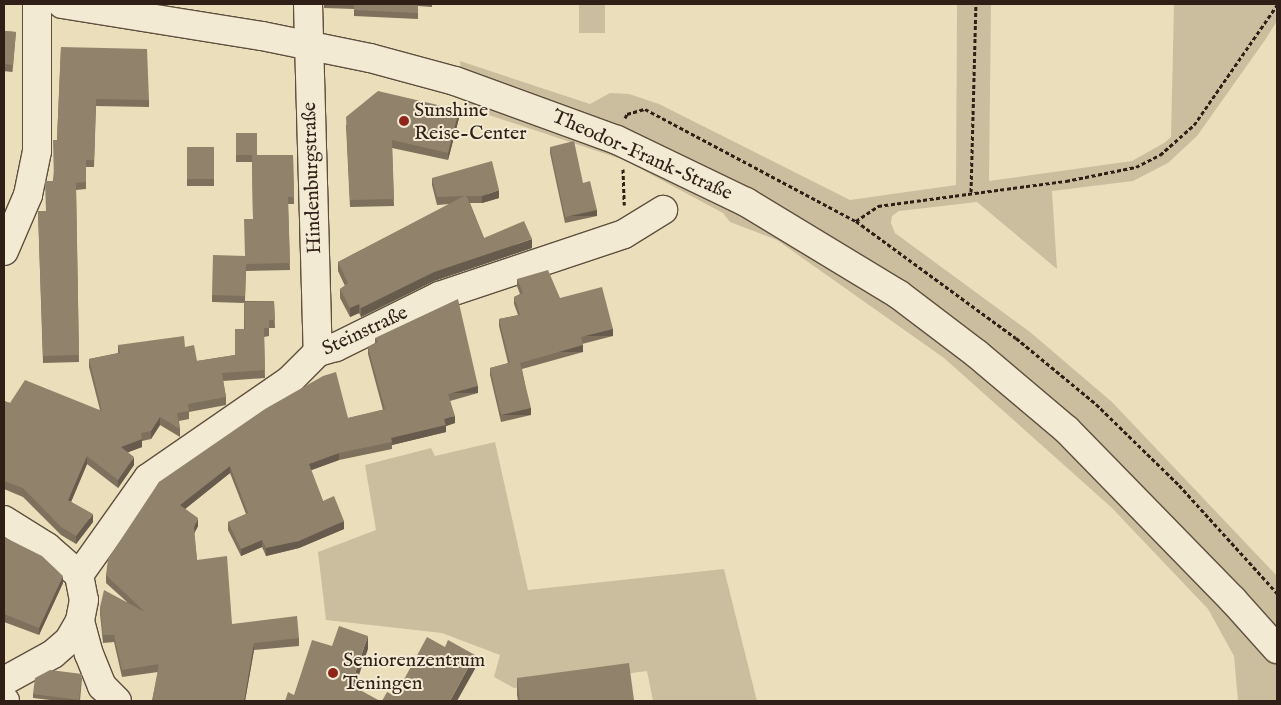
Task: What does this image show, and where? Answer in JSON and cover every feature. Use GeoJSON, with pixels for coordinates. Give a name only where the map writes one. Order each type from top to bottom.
{"type":"FeatureCollection","features":[{"type":"Feature","properties":{"kind":"street"},"geometry":{"type":"LineString","coordinates":[[4,251],[28,195],[37,151],[37,4]]}},
{"type":"Feature","properties":{"kind":"street","name":"Theodor-Frank-Straße"},"geometry":{"type":"LineString","coordinates":[[62,4],[308,46],[456,81],[617,140],[746,202],[816,242],[898,294],[977,354],[1066,430],[1185,549],[1277,649]]}},
{"type":"Feature","properties":{"kind":"street","name":"Hindenburgstraße"},"geometry":{"type":"LineString","coordinates":[[308,4],[318,352]]}},
{"type":"Feature","properties":{"kind":"street","name":"Steinstraße"},"geometry":{"type":"LineString","coordinates":[[79,575],[148,478],[290,380],[318,352],[336,347],[440,296],[624,234],[663,210]]}},
{"type":"Feature","properties":{"kind":"street"},"geometry":{"type":"LineString","coordinates":[[4,520],[47,547],[79,575],[84,600],[80,621],[69,640],[53,654],[4,681]]}},
{"type":"Feature","properties":{"kind":"street"},"geometry":{"type":"LineString","coordinates":[[80,621],[88,654],[102,686],[117,701]]}},
{"type":"Feature","properties":{"kind":"path"},"geometry":{"type":"LineString","coordinates":[[971,192],[976,4]]}},
{"type":"Feature","properties":{"kind":"path"},"geometry":{"type":"LineString","coordinates":[[856,221],[878,206],[971,192],[1066,181],[1136,167],[1160,155],[1194,125],[1277,4]]}},
{"type":"Feature","properties":{"kind":"path"},"geometry":{"type":"LineString","coordinates":[[617,140],[625,182],[624,234]]}},
{"type":"Feature","properties":{"kind":"shaded area"},"geometry":{"type":"Polygon","coordinates":[[[579,4],[605,4],[605,33],[579,33],[579,4]]]}},
{"type":"Feature","properties":{"kind":"shaded area"},"geometry":{"type":"Polygon","coordinates":[[[957,4],[991,4],[989,181],[1132,161],[1164,143],[1171,137],[1174,4],[1277,4],[1277,21],[1265,40],[1197,136],[1168,163],[1133,181],[1052,191],[1057,269],[977,202],[899,211],[892,216],[891,223],[895,233],[1030,332],[1112,402],[1277,576],[1277,701],[1238,701],[1234,656],[1208,609],[1111,507],[944,358],[777,240],[730,222],[723,213],[624,160],[465,107],[460,61],[590,104],[610,93],[629,94],[659,104],[850,200],[956,185],[957,4]]]}},
{"type":"Feature","properties":{"kind":"shaded area"},"geometry":{"type":"Polygon","coordinates":[[[495,442],[528,590],[724,569],[757,701],[653,701],[647,671],[514,688],[494,677],[500,655],[442,633],[326,620],[318,552],[376,530],[365,465],[431,448],[435,456],[495,442]]]}},
{"type":"Feature","properties":{"kind":"building"},"geometry":{"type":"Polygon","coordinates":[[[354,4],[418,4],[418,13],[354,10],[354,4]]]}},
{"type":"Feature","properties":{"kind":"building"},"geometry":{"type":"Polygon","coordinates":[[[4,31],[16,32],[13,65],[4,64],[4,31]]]}},
{"type":"Feature","properties":{"kind":"building"},"geometry":{"type":"Polygon","coordinates":[[[61,47],[147,49],[149,100],[96,99],[94,160],[86,160],[86,182],[76,183],[79,355],[43,356],[38,211],[46,211],[45,181],[54,181],[53,140],[57,140],[61,47]]]}},
{"type":"Feature","properties":{"kind":"building"},"geometry":{"type":"Polygon","coordinates":[[[378,91],[459,110],[448,153],[392,140],[394,199],[350,200],[346,117],[378,91]]]}},
{"type":"Feature","properties":{"kind":"building"},"geometry":{"type":"Polygon","coordinates":[[[236,133],[257,133],[257,155],[293,155],[294,197],[288,197],[290,263],[246,264],[245,296],[212,295],[213,255],[245,256],[244,219],[253,219],[252,155],[236,155],[236,133]]]}},
{"type":"Feature","properties":{"kind":"building"},"geometry":{"type":"Polygon","coordinates":[[[574,141],[583,183],[590,181],[597,210],[565,217],[550,147],[574,141]]]}},
{"type":"Feature","properties":{"kind":"building"},"geometry":{"type":"Polygon","coordinates":[[[187,147],[214,147],[214,179],[187,179],[187,147]]]}},
{"type":"Feature","properties":{"kind":"building"},"geometry":{"type":"Polygon","coordinates":[[[492,161],[499,190],[482,196],[437,197],[432,178],[492,161]]]}},
{"type":"Feature","properties":{"kind":"building"},"geometry":{"type":"Polygon","coordinates":[[[466,195],[484,238],[524,221],[532,239],[434,272],[361,308],[359,304],[350,308],[340,289],[348,283],[338,262],[466,195]]]}},
{"type":"Feature","properties":{"kind":"building"},"geometry":{"type":"Polygon","coordinates":[[[548,270],[560,298],[602,287],[613,329],[581,337],[583,345],[520,363],[531,408],[501,415],[490,368],[510,363],[499,319],[520,315],[514,297],[523,293],[517,279],[548,270]]]}},
{"type":"Feature","properties":{"kind":"building"},"geometry":{"type":"Polygon","coordinates":[[[458,299],[478,386],[448,394],[455,416],[444,419],[446,425],[391,438],[392,442],[339,453],[309,464],[323,501],[334,496],[344,521],[299,541],[266,548],[262,540],[241,549],[228,522],[248,513],[230,466],[180,505],[198,518],[194,527],[197,560],[227,556],[232,624],[297,616],[299,638],[254,643],[244,701],[152,701],[159,664],[122,670],[114,635],[103,635],[100,607],[104,590],[145,612],[106,575],[108,559],[159,482],[265,409],[323,376],[336,372],[348,418],[385,409],[368,347],[378,342],[375,338],[458,299]]]}},
{"type":"Feature","properties":{"kind":"building"},"geometry":{"type":"Polygon","coordinates":[[[274,301],[275,320],[269,320],[269,328],[264,328],[265,370],[222,373],[226,397],[188,404],[189,411],[177,413],[180,429],[160,417],[151,431],[141,433],[142,439],[121,447],[134,457],[118,480],[87,456],[68,500],[93,514],[76,536],[61,527],[23,488],[4,481],[4,401],[10,403],[25,380],[102,411],[89,359],[120,353],[118,345],[184,336],[185,347],[194,345],[197,361],[235,355],[235,329],[245,329],[244,302],[274,301]]]}},
{"type":"Feature","properties":{"kind":"building"},"geometry":{"type":"Polygon","coordinates":[[[4,537],[42,556],[63,576],[39,628],[4,614],[4,537]]]}},
{"type":"Feature","properties":{"kind":"building","name":"Seniorenzentrum Teningen"},"geometry":{"type":"Polygon","coordinates":[[[339,626],[368,636],[351,685],[380,701],[285,701],[288,692],[294,695],[312,640],[332,646],[339,626]]]}},
{"type":"Feature","properties":{"kind":"building","name":"Seniorenzentrum Teningen"},"geometry":{"type":"Polygon","coordinates":[[[427,637],[445,647],[448,640],[475,655],[450,701],[382,701],[387,692],[395,696],[427,637]]]}},
{"type":"Feature","properties":{"kind":"building"},"geometry":{"type":"Polygon","coordinates":[[[629,663],[634,700],[520,701],[517,678],[629,663]]]}},
{"type":"Feature","properties":{"kind":"building"},"geometry":{"type":"Polygon","coordinates":[[[50,670],[82,674],[79,700],[33,694],[35,678],[50,670]]]}},
{"type":"Feature","properties":{"kind":"place","name":"Sunshine Reise-Center"},"geometry":{"type":"Point","coordinates":[404,121]}},
{"type":"Feature","properties":{"kind":"place","name":"Seniorenzentrum Teningen"},"geometry":{"type":"Point","coordinates":[333,673]}}]}
